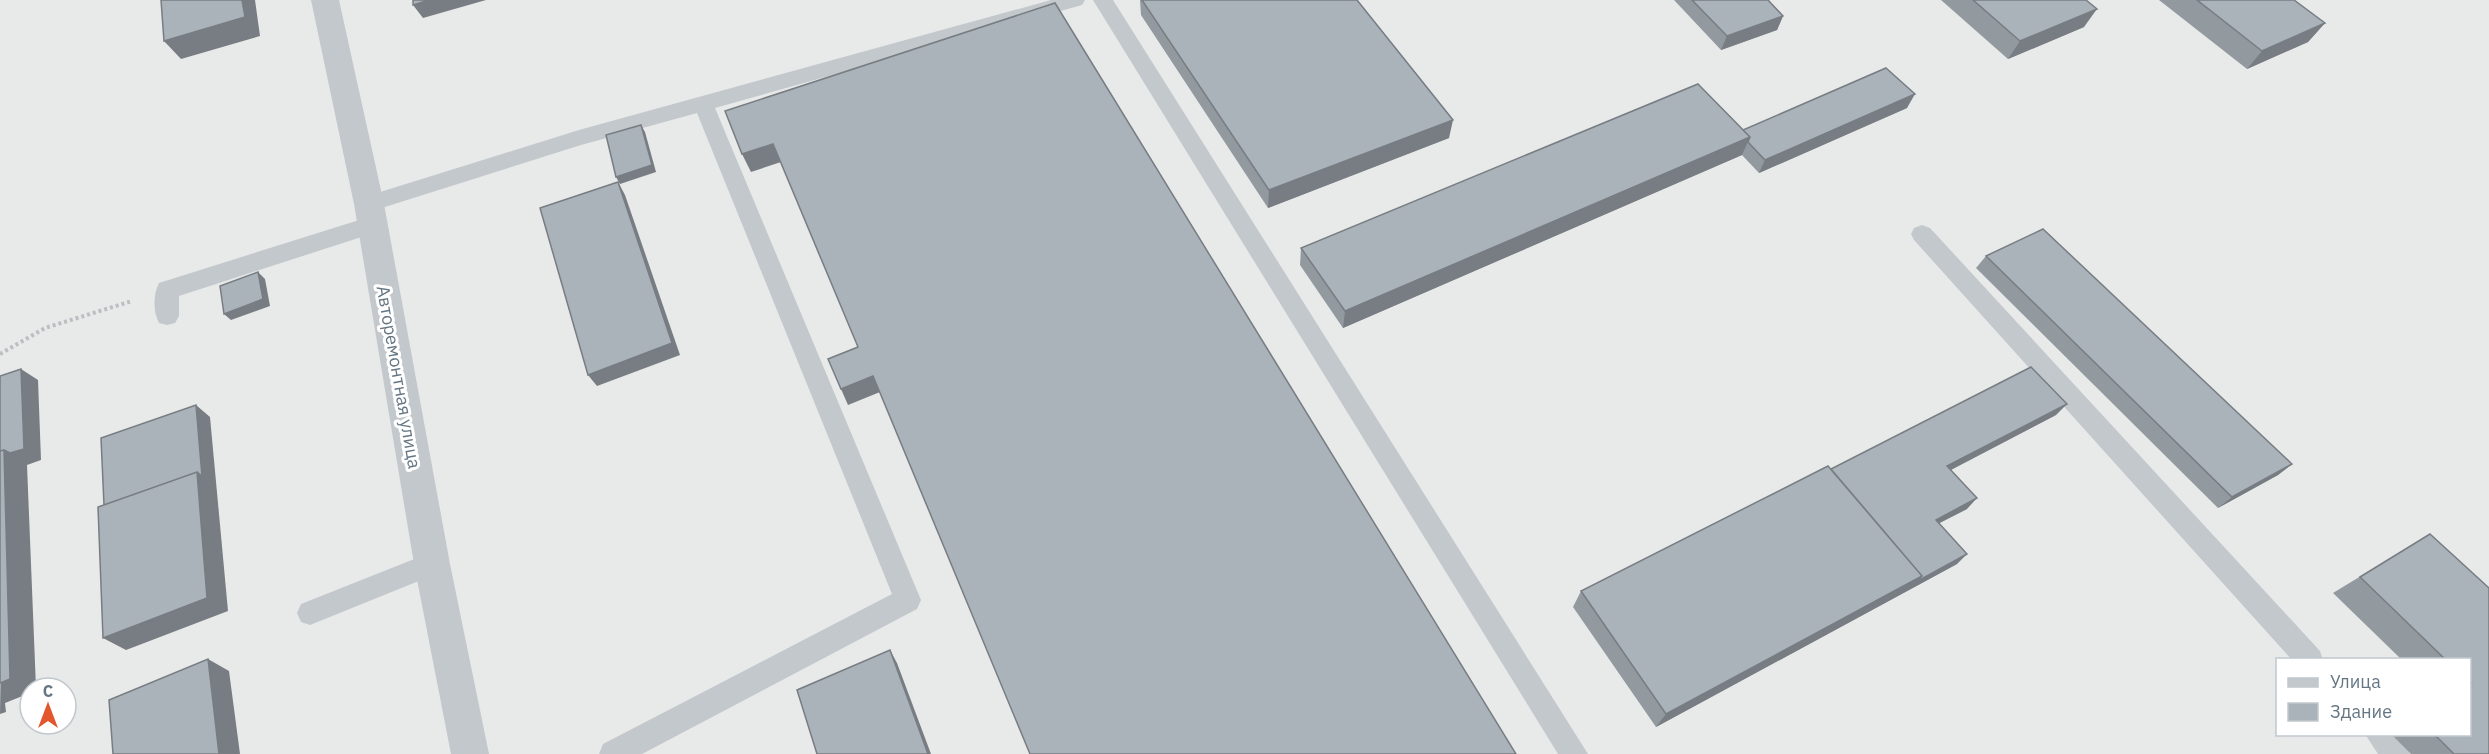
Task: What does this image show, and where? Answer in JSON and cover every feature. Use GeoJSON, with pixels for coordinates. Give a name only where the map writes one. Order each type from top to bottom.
{"type":"FeatureCollection","features":[{"type":"Feature","properties":{"kind":"street","name":"Авторемонтная улица"},"geometry":{"type":"LineString","coordinates":[[325,0],[371,214],[432,564],[470,754]]}},
{"type":"Feature","properties":{"kind":"lane"},"geometry":{"type":"LineString","coordinates":[[167,316],[167,290],[579,138],[1075,0]]}},
{"type":"Feature","properties":{"kind":"lane"},"geometry":{"type":"LineString","coordinates":[[1103,0],[1574,754]]}},
{"type":"Feature","properties":{"kind":"lane"},"geometry":{"type":"LineString","coordinates":[[613,754],[908,600],[703,103]]}},
{"type":"Feature","properties":{"kind":"lane"},"geometry":{"type":"LineString","coordinates":[[1922,234],[2308,658]]}},
{"type":"Feature","properties":{"kind":"lane"},"geometry":{"type":"LineString","coordinates":[[310,613],[432,564]]}},
{"type":"Feature","properties":{"kind":"lane"},"geometry":{"type":"LineString","coordinates":[[2380,736],[2396,754]]}},
{"type":"Feature","properties":{"kind":"path"},"geometry":{"type":"LineString","coordinates":[[0,354],[45,328],[167,290]]}},
{"type":"Feature","properties":{"kind":"shaded area"},"geometry":{"type":"Polygon","coordinates":[[[0,0],[2489,0],[2489,754],[0,754],[0,0]]]}},
{"type":"Feature","properties":{"kind":"building"},"geometry":{"type":"Polygon","coordinates":[[[161,0],[242,0],[245,17],[164,41],[161,0]]]}},
{"type":"Feature","properties":{"kind":"building"},"geometry":{"type":"Polygon","coordinates":[[[413,0],[429,0],[413,5],[413,0]]]}},
{"type":"Feature","properties":{"kind":"building"},"geometry":{"type":"Polygon","coordinates":[[[1142,0],[1357,0],[1453,120],[1269,190],[1142,0]]]}},
{"type":"Feature","properties":{"kind":"building"},"geometry":{"type":"Polygon","coordinates":[[[1692,0],[1768,0],[1783,16],[1727,36],[1692,0]]]}},
{"type":"Feature","properties":{"kind":"building"},"geometry":{"type":"Polygon","coordinates":[[[1973,0],[2086,0],[2097,9],[2020,41],[1973,0]]]}},
{"type":"Feature","properties":{"kind":"building"},"geometry":{"type":"Polygon","coordinates":[[[2197,0],[2294,0],[2325,23],[2262,51],[2197,0]]]}},
{"type":"Feature","properties":{"kind":"building"},"geometry":{"type":"Polygon","coordinates":[[[1055,3],[1516,754],[1030,754],[873,376],[841,389],[828,359],[858,347],[773,144],[742,154],[725,111],[1055,3]]]}},
{"type":"Feature","properties":{"kind":"building"},"geometry":{"type":"Polygon","coordinates":[[[1886,68],[1915,94],[1765,160],[1748,142],[1750,137],[1743,130],[1886,68]]]}},
{"type":"Feature","properties":{"kind":"building"},"geometry":{"type":"Polygon","coordinates":[[[1698,84],[1750,137],[1345,311],[1301,248],[1698,84]]]}},
{"type":"Feature","properties":{"kind":"building"},"geometry":{"type":"Polygon","coordinates":[[[641,125],[652,165],[616,177],[606,135],[641,125]]]}},
{"type":"Feature","properties":{"kind":"building"},"geometry":{"type":"Polygon","coordinates":[[[618,182],[672,343],[588,375],[540,208],[618,182]]]}},
{"type":"Feature","properties":{"kind":"building"},"geometry":{"type":"Polygon","coordinates":[[[2043,229],[2292,464],[2232,497],[1986,256],[2043,229]]]}},
{"type":"Feature","properties":{"kind":"building"},"geometry":{"type":"Polygon","coordinates":[[[258,272],[263,299],[224,314],[220,286],[258,272]]]}},
{"type":"Feature","properties":{"kind":"building"},"geometry":{"type":"Polygon","coordinates":[[[2031,367],[2067,404],[1947,466],[1977,498],[1936,520],[1967,554],[1916,582],[1922,576],[1831,469],[2031,367]]]}},
{"type":"Feature","properties":{"kind":"building"},"geometry":{"type":"Polygon","coordinates":[[[21,369],[24,449],[10,453],[0,451],[0,376],[21,369]]]}},
{"type":"Feature","properties":{"kind":"building"},"geometry":{"type":"Polygon","coordinates":[[[196,405],[202,476],[197,472],[104,505],[101,438],[196,405]]]}},
{"type":"Feature","properties":{"kind":"building"},"geometry":{"type":"Polygon","coordinates":[[[4,450],[10,679],[0,683],[0,451],[4,450]]]}},
{"type":"Feature","properties":{"kind":"building"},"geometry":{"type":"Polygon","coordinates":[[[1828,466],[1922,576],[1666,714],[1581,591],[1828,466]]]}},
{"type":"Feature","properties":{"kind":"building"},"geometry":{"type":"Polygon","coordinates":[[[197,472],[207,598],[103,638],[98,507],[197,472]]]}},
{"type":"Feature","properties":{"kind":"building"},"geometry":{"type":"Polygon","coordinates":[[[2430,534],[2489,588],[2489,754],[2454,754],[2436,736],[2471,736],[2471,658],[2444,658],[2360,577],[2430,534]]]}},
{"type":"Feature","properties":{"kind":"building"},"geometry":{"type":"Polygon","coordinates":[[[890,650],[928,754],[817,754],[797,690],[890,650]]]}},
{"type":"Feature","properties":{"kind":"building"},"geometry":{"type":"Polygon","coordinates":[[[208,659],[219,754],[113,754],[109,700],[208,659]]]}}]}
